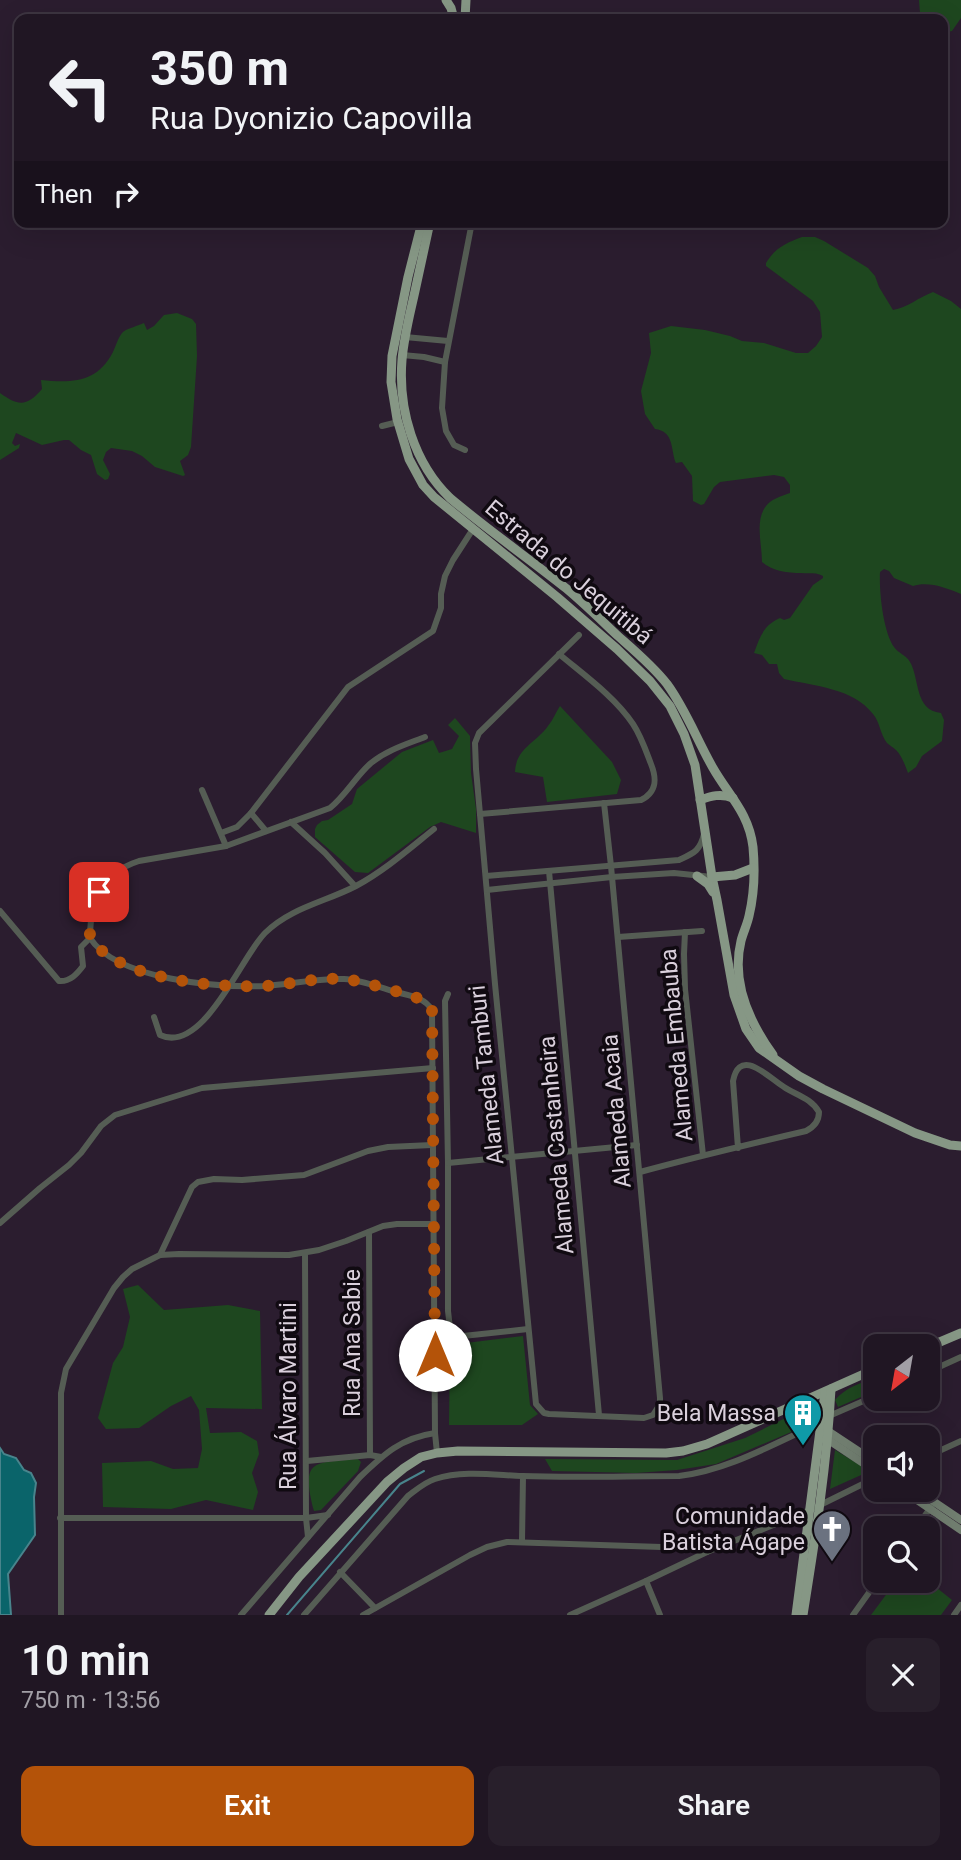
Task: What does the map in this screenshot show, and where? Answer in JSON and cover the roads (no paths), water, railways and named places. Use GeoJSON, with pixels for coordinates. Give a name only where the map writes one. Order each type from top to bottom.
{"type":"FeatureCollection","features":[{"type":"Feature","properties":{"kind":"main road","name":"Estrada do Jequitibá"},"geometry":{"type":"LineString","coordinates":[[420,228],[392,356],[391,382],[398,422],[409,459],[423,485],[617,649],[650,681],[670,706],[695,765],[734,995],[746,1029],[759,1048],[823,1089],[915,1133],[961,1146]]}},
{"type":"Feature","properties":{"kind":"main road","name":"Estrada do Jequitibá"},"geometry":{"type":"LineString","coordinates":[[429,228],[402,355],[401,381],[411,437],[433,480],[463,509],[568,590],[644,659],[682,706],[706,757],[743,812],[750,830],[753,883],[749,916],[739,952],[740,977],[744,1003],[755,1028],[776,1060]]}},
{"type":"Feature","properties":{"kind":"main road"},"geometry":{"type":"LineString","coordinates":[[700,800],[717,795],[733,798]]}},
{"type":"Feature","properties":{"kind":"main road"},"geometry":{"type":"LineString","coordinates":[[712,877],[735,875],[753,868]]}},
{"type":"Feature","properties":{"kind":"main road"},"geometry":{"type":"LineString","coordinates":[[697,876],[708,884],[718,900]]}},
{"type":"Feature","properties":{"kind":"main road"},"geometry":{"type":"LineString","coordinates":[[940,1343],[961,1333]]}},
{"type":"Feature","properties":{"kind":"main road"},"geometry":{"type":"LineString","coordinates":[[269,1615],[299,1577],[387,1482],[414,1460],[436,1452],[683,1451],[722,1438],[863,1374]]}},
{"type":"Feature","properties":{"kind":"main road"},"geometry":{"type":"LineString","coordinates":[[803,1615],[820,1504],[823,1430],[829,1416],[828,1390]]}},
{"type":"Feature","properties":{"kind":"main road"},"geometry":{"type":"LineString","coordinates":[[796,1615],[828,1390]]}},
{"type":"Feature","properties":{"kind":"main road"},"geometry":{"type":"LineString","coordinates":[[823,1430],[863,1455]]}},
{"type":"Feature","properties":{"kind":"main road"},"geometry":{"type":"LineString","coordinates":[[823,1430],[863,1462]]}},
{"type":"Feature","properties":{"kind":"main road"},"geometry":{"type":"LineString","coordinates":[[925,1502],[961,1520]]}},
{"type":"Feature","properties":{"kind":"main road"},"geometry":{"type":"LineString","coordinates":[[928,1502],[961,1530]]}},
{"type":"Feature","properties":{"kind":"street"},"geometry":{"type":"LineString","coordinates":[[465,450],[454,445],[446,431],[442,408],[448,341],[471,228]]}},
{"type":"Feature","properties":{"kind":"street"},"geometry":{"type":"LineString","coordinates":[[405,337],[448,341]]}},
{"type":"Feature","properties":{"kind":"street"},"geometry":{"type":"LineString","coordinates":[[402,355],[445,362]]}},
{"type":"Feature","properties":{"kind":"street"},"geometry":{"type":"LineString","coordinates":[[383,426],[398,422]]}},
{"type":"Feature","properties":{"kind":"street"},"geometry":{"type":"LineString","coordinates":[[221,833],[237,827],[251,813],[348,687],[433,631],[441,608],[445,576],[473,529]]}},
{"type":"Feature","properties":{"kind":"street"},"geometry":{"type":"LineString","coordinates":[[481,814],[641,800],[655,786],[654,774],[643,743],[633,724],[613,701],[559,653],[579,635]]}},
{"type":"Feature","properties":{"kind":"street","name":"Alameda Tamburi"},"geometry":{"type":"LineString","coordinates":[[559,653],[485,725],[475,743],[536,1404],[544,1413],[599,1415]]}},
{"type":"Feature","properties":{"kind":"street"},"geometry":{"type":"LineString","coordinates":[[0,911],[60,981],[66,981],[83,966],[81,947],[90,938],[94,903],[103,884],[125,866],[226,846],[330,808],[370,765],[384,754],[425,737]]}},
{"type":"Feature","properties":{"kind":"street"},"geometry":{"type":"LineString","coordinates":[[202,790],[226,846]]}},
{"type":"Feature","properties":{"kind":"street","name":"Alameda Acaia"},"geometry":{"type":"LineString","coordinates":[[599,1415],[644,1418],[653,1415],[660,1404],[604,803]]}},
{"type":"Feature","properties":{"kind":"street"},"geometry":{"type":"LineString","coordinates":[[251,813],[266,831]]}},
{"type":"Feature","properties":{"kind":"street"},"geometry":{"type":"LineString","coordinates":[[291,822],[325,853],[355,886]]}},
{"type":"Feature","properties":{"kind":"street"},"geometry":{"type":"LineString","coordinates":[[154,1017],[160,1035],[166,1038],[181,1036],[196,1027],[209,1015],[264,933],[285,917],[355,886],[387,866],[434,829]]}},
{"type":"Feature","properties":{"kind":"street"},"geometry":{"type":"LineString","coordinates":[[486,876],[679,860],[696,851],[702,844],[705,831]]}},
{"type":"Feature","properties":{"kind":"street"},"geometry":{"type":"LineString","coordinates":[[679,860],[679,873]]}},
{"type":"Feature","properties":{"kind":"street","name":"Alameda Castanheira"},"geometry":{"type":"LineString","coordinates":[[549,871],[599,1415]]}},
{"type":"Feature","properties":{"kind":"street"},"geometry":{"type":"LineString","coordinates":[[487,890],[679,873],[712,877]]}},
{"type":"Feature","properties":{"kind":"street"},"geometry":{"type":"LineString","coordinates":[[618,937],[702,931]]}},
{"type":"Feature","properties":{"kind":"street","name":"Alameda Embauba"},"geometry":{"type":"LineString","coordinates":[[685,932],[685,989],[703,1155]]}},
{"type":"Feature","properties":{"kind":"street"},"geometry":{"type":"LineString","coordinates":[[90,938],[113,959],[139,970],[170,977],[228,986],[267,986],[321,979],[348,979],[428,1002],[432,1010],[436,1452]]}},
{"type":"Feature","properties":{"kind":"street"},"geometry":{"type":"LineString","coordinates":[[448,994],[445,1001],[450,1328],[463,1336],[528,1329]]}},
{"type":"Feature","properties":{"kind":"street"},"geometry":{"type":"LineString","coordinates":[[640,1172],[703,1155],[738,1148],[806,1130],[813,1127],[819,1112],[812,1102],[785,1088],[756,1066],[740,1068],[733,1081],[738,1148]]}},
{"type":"Feature","properties":{"kind":"street"},"geometry":{"type":"LineString","coordinates":[[0,1223],[69,1165],[101,1126],[115,1115],[190,1091],[229,1085],[433,1068]]}},
{"type":"Feature","properties":{"kind":"street"},"geometry":{"type":"LineString","coordinates":[[160,1255],[192,1187],[198,1182],[304,1175],[368,1151],[388,1147],[432,1145]]}},
{"type":"Feature","properties":{"kind":"street"},"geometry":{"type":"LineString","coordinates":[[448,1163],[637,1145]]}},
{"type":"Feature","properties":{"kind":"street"},"geometry":{"type":"LineString","coordinates":[[61,1615],[61,1393],[66,1369],[98,1312],[123,1277],[132,1269],[160,1255],[289,1255],[346,1241],[383,1226],[435,1224]]}},
{"type":"Feature","properties":{"kind":"street","name":"Rua Ana Sabie"},"geometry":{"type":"LineString","coordinates":[[369,1232],[370,1455]]}},
{"type":"Feature","properties":{"kind":"street","name":"Rua Álvaro Martini"},"geometry":{"type":"LineString","coordinates":[[305,1253],[308,1537]]}},
{"type":"Feature","properties":{"kind":"street"},"geometry":{"type":"LineString","coordinates":[[940,1367],[961,1357]]}},
{"type":"Feature","properties":{"kind":"street"},"geometry":{"type":"LineString","coordinates":[[829,1416],[863,1401]]}},
{"type":"Feature","properties":{"kind":"street"},"geometry":{"type":"LineString","coordinates":[[304,1615],[408,1496],[436,1479],[491,1474],[679,1476],[723,1466],[823,1430]]}},
{"type":"Feature","properties":{"kind":"street"},"geometry":{"type":"LineString","coordinates":[[241,1615],[360,1477],[381,1457],[406,1440],[435,1433]]}},
{"type":"Feature","properties":{"kind":"street"},"geometry":{"type":"LineString","coordinates":[[940,1450],[961,1441]]}},
{"type":"Feature","properties":{"kind":"street"},"geometry":{"type":"LineString","coordinates":[[307,1461],[370,1455],[381,1457]]}},
{"type":"Feature","properties":{"kind":"street"},"geometry":{"type":"LineString","coordinates":[[522,1541],[523,1476]]}},
{"type":"Feature","properties":{"kind":"street"},"geometry":{"type":"LineString","coordinates":[[570,1615],[708,1552],[810,1510],[863,1484]]}},
{"type":"Feature","properties":{"kind":"street"},"geometry":{"type":"LineString","coordinates":[[925,1516],[932,1506]]}},
{"type":"Feature","properties":{"kind":"street"},"geometry":{"type":"LineString","coordinates":[[60,1518],[306,1518],[328,1515]]}},
{"type":"Feature","properties":{"kind":"street"},"geometry":{"type":"LineString","coordinates":[[363,1615],[478,1551],[507,1542],[692,1548],[708,1552]]}},
{"type":"Feature","properties":{"kind":"street"},"geometry":{"type":"LineString","coordinates":[[676,1549],[688,1561]]}},
{"type":"Feature","properties":{"kind":"street"},"geometry":{"type":"LineString","coordinates":[[340,1572],[375,1608]]}},
{"type":"Feature","properties":{"kind":"street"},"geometry":{"type":"LineString","coordinates":[[646,1581],[660,1615]]}},
{"type":"Feature","properties":{"kind":"street"},"geometry":{"type":"LineString","coordinates":[[853,1615],[869,1593]]}},
{"type":"Feature","properties":{"kind":"street"},"geometry":{"type":"LineString","coordinates":[[954,1615],[961,1605]]}},
{"type":"Feature","properties":{"kind":"waterway"},"geometry":{"type":"LineString","coordinates":[[287,1615],[400,1484],[424,1471]]}},
{"type":"Feature","properties":{"kind":"place","name":"Bela Massa"},"geometry":{"type":"Point","coordinates":[803,1447]}},
{"type":"Feature","properties":{"kind":"place","name":"Comunidade Batista Ágape"},"geometry":{"type":"Point","coordinates":[832,1563]}}]}
